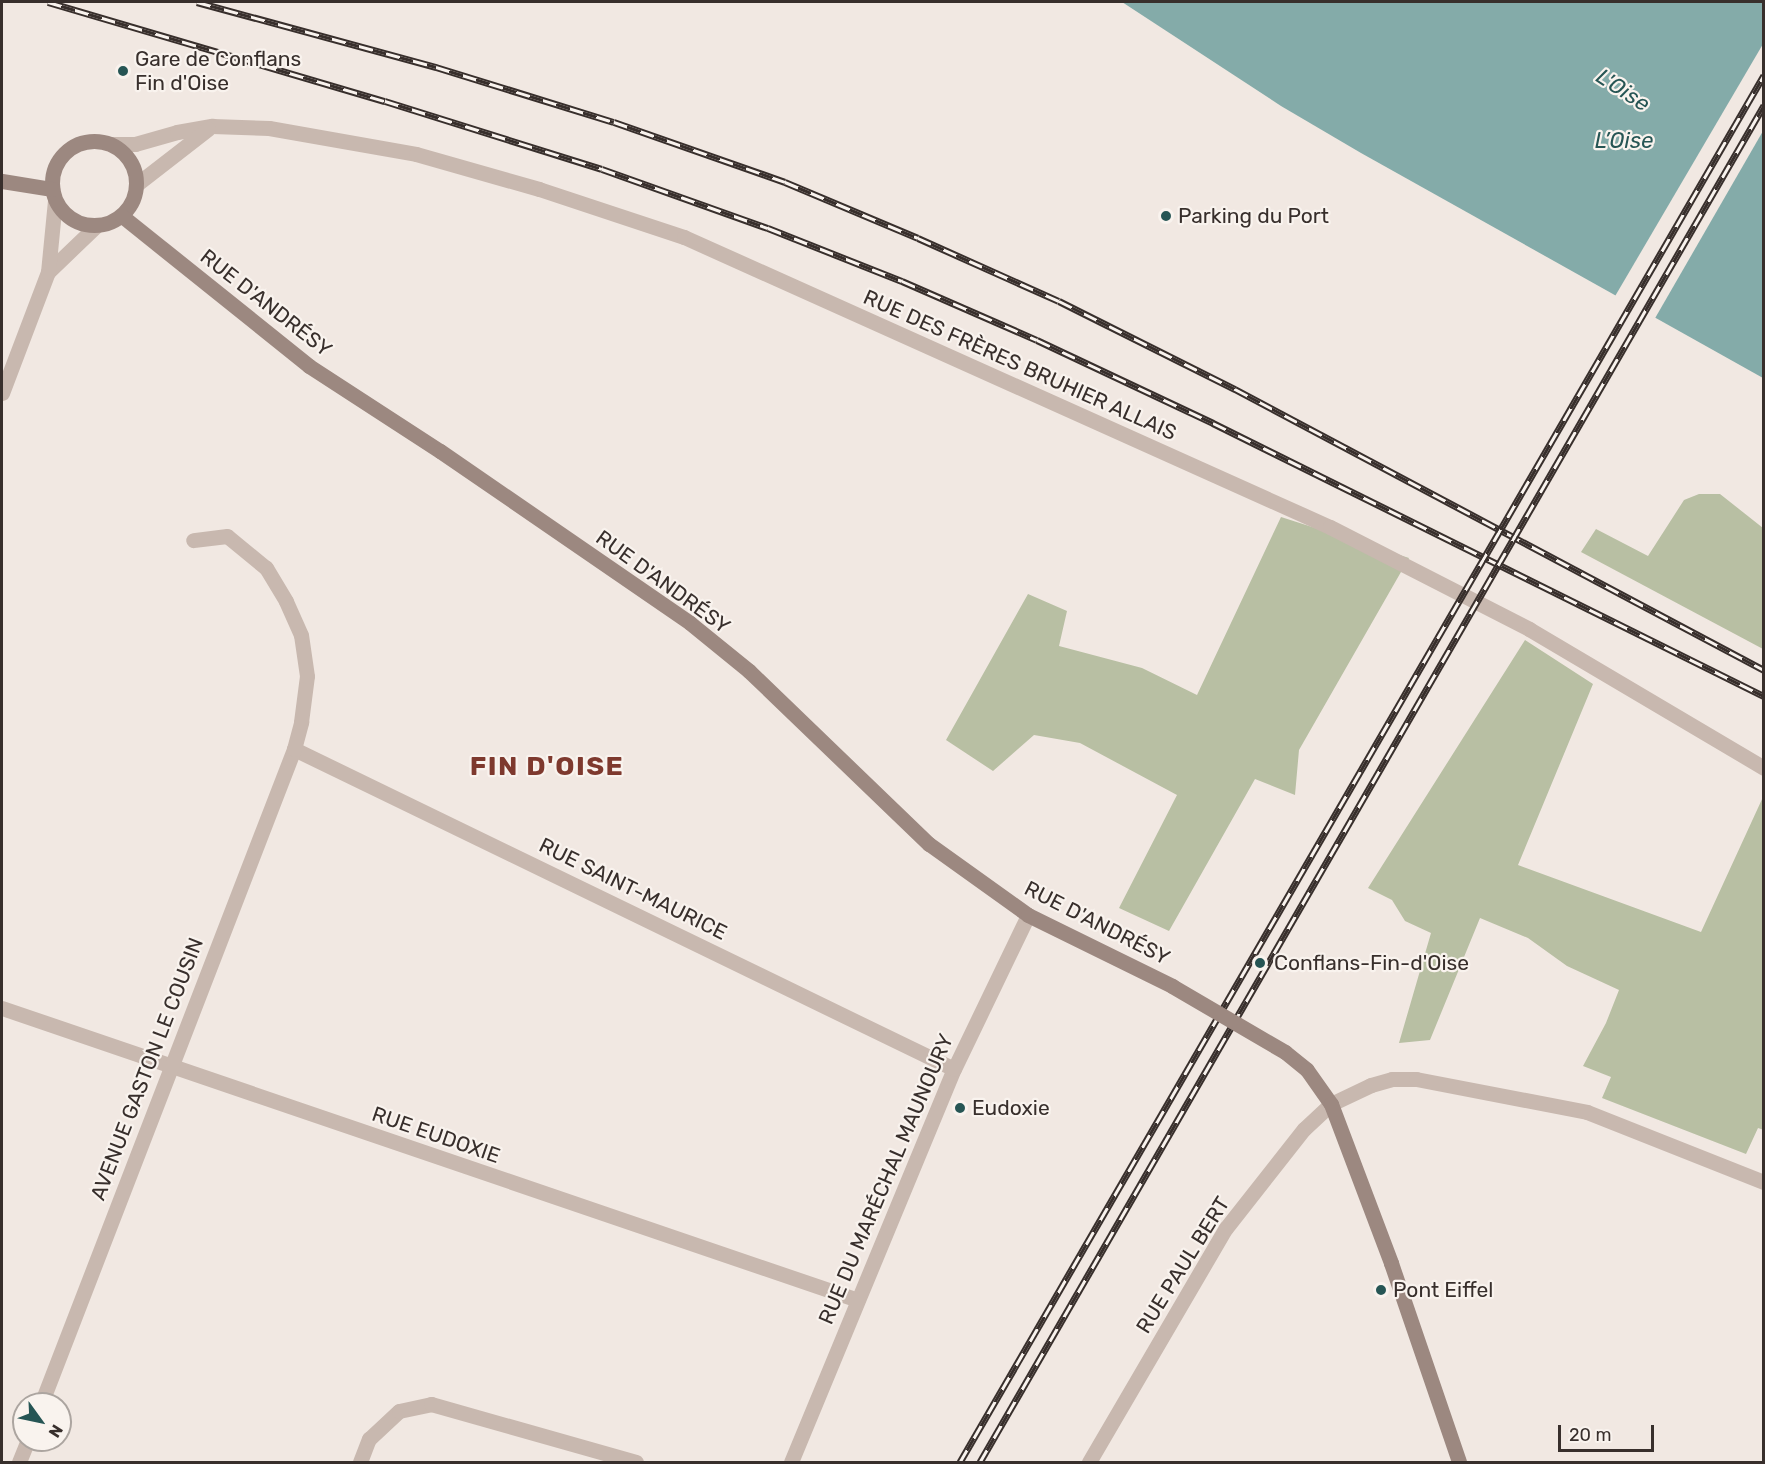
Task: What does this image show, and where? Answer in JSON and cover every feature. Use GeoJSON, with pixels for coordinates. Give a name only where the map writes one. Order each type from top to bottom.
{"type":"FeatureCollection","features":[{"type":"Feature","properties":{"kind":"street","name":"RUE DES FRÈRES BRUHIER ALLAIS"},"geometry":{"type":"LineString","coordinates":[[111,144],[135,144],[177,132],[212,126],[269,128],[416,154],[539,189],[684,237],[1330,527],[1529,629],[1764,768]]}},
{"type":"Feature","properties":{"kind":"street"},"geometry":{"type":"LineString","coordinates":[[137,184],[212,126]]}},
{"type":"Feature","properties":{"kind":"street"},"geometry":{"type":"LineString","coordinates":[[2,181],[53,194],[68,217],[81,224],[96,226],[110,223],[122,216],[133,201],[137,184],[130,161],[111,144],[98,141],[73,146],[56,165],[53,194],[48,272],[2,393]]}},
{"type":"Feature","properties":{"kind":"street","name":"RUE D'ANDRÉSY"},"geometry":{"type":"LineString","coordinates":[[122,216],[309,366],[440,451],[690,624],[748,670],[929,844],[1028,915],[1172,986],[1285,1052],[1306,1070],[1331,1104],[1391,1263],[1459,1462]]}},
{"type":"Feature","properties":{"kind":"street"},"geometry":{"type":"LineString","coordinates":[[48,272],[96,226]]}},
{"type":"Feature","properties":{"kind":"street","name":"AVENUE GASTON LE COUSIN"},"geometry":{"type":"LineString","coordinates":[[46,1392],[294,749],[302,722],[308,676],[301,635],[286,601],[266,568],[227,536],[193,540]]}},
{"type":"Feature","properties":{"kind":"street","name":"RUE SAINT-MAURICE"},"geometry":{"type":"LineString","coordinates":[[294,749],[954,1069]]}},
{"type":"Feature","properties":{"kind":"street","name":"RUE DU MARÉCHAL MAUNOURY"},"geometry":{"type":"LineString","coordinates":[[791,1462],[954,1069],[1028,915]]}},
{"type":"Feature","properties":{"kind":"street","name":"RUE EUDOXIE"},"geometry":{"type":"LineString","coordinates":[[2,1008],[858,1300]]}},
{"type":"Feature","properties":{"kind":"street","name":"RUE PAUL BERT"},"geometry":{"type":"LineString","coordinates":[[1089,1462],[1226,1228],[1304,1129],[1331,1104],[1371,1085],[1392,1078],[1416,1079],[1587,1112],[1764,1182]]}},
{"type":"Feature","properties":{"kind":"street"},"geometry":{"type":"LineString","coordinates":[[360,1462],[369,1439],[399,1411],[431,1404],[636,1462]]}},
{"type":"Feature","properties":{"kind":"green space"},"geometry":{"type":"Polygon","coordinates":[[[1699,494],[1720,494],[1763,528],[1763,649],[1581,552],[1596,529],[1648,556],[1684,500],[1699,494]]]}},
{"type":"Feature","properties":{"kind":"green space"},"geometry":{"type":"Polygon","coordinates":[[[1281,517],[1409,558],[1299,750],[1295,795],[1255,779],[1169,931],[1119,908],[1177,795],[1080,743],[1034,735],[993,771],[946,740],[1028,594],[1067,611],[1059,646],[1142,668],[1197,695],[1281,517]]]}},
{"type":"Feature","properties":{"kind":"green space"},"geometry":{"type":"Polygon","coordinates":[[[1525,640],[1593,684],[1518,865],[1701,932],[1763,797],[1764,1130],[1758,1128],[1746,1154],[1602,1098],[1611,1077],[1583,1066],[1606,1023],[1619,990],[1567,966],[1528,938],[1480,918],[1430,1040],[1399,1043],[1431,933],[1405,921],[1392,900],[1368,888],[1525,640]]]}},
{"type":"Feature","properties":{"kind":"water","name":"L’Oise"},"geometry":{"type":"Polygon","coordinates":[[[1122,2],[1763,2],[1763,378],[1361,153],[1281,106],[1122,2]]]}},
{"type":"Feature","properties":{"kind":"pier"},"geometry":{"type":"Polygon","coordinates":[[[1763,44],[1763,131],[1654,320],[1614,298],[1763,44]]]}},
{"type":"Feature","properties":{"kind":"railway"},"geometry":{"type":"LineString","coordinates":[[48,2],[385,101],[602,169],[768,228],[902,281],[1037,340],[1213,423],[1764,696]]}},
{"type":"Feature","properties":{"kind":"railway"},"geometry":{"type":"LineString","coordinates":[[197,2],[436,67],[614,122],[785,182],[918,238],[1059,301],[1235,389],[1764,670]]}},
{"type":"Feature","properties":{"kind":"railway"},"geometry":{"type":"LineString","coordinates":[[960,1462],[1764,75]]}},
{"type":"Feature","properties":{"kind":"railway"},"geometry":{"type":"LineString","coordinates":[[980,1462],[1764,105]]}},
{"type":"Feature","properties":{"kind":"place","name":"Gare de Conflans Fin d'Oise"},"geometry":{"type":"Point","coordinates":[123,71]}},
{"type":"Feature","properties":{"kind":"place","name":"Parking du Port"},"geometry":{"type":"Point","coordinates":[1166,216]}},
{"type":"Feature","properties":{"kind":"place","name":"Conflans-Fin-d'Oise"},"geometry":{"type":"Point","coordinates":[1260,963]}},
{"type":"Feature","properties":{"kind":"place","name":"Eudoxie"},"geometry":{"type":"Point","coordinates":[960,1108]}},
{"type":"Feature","properties":{"kind":"place","name":"Pont Eiffel"},"geometry":{"type":"Point","coordinates":[1381,1290]}},
{"type":"Feature","properties":{"kind":"district","name":"FIN D'OISE"},"geometry":{"type":"Point","coordinates":[547,767]}},
{"type":"Feature","properties":{"kind":"water label","name":"L'Oise"},"geometry":{"type":"Point","coordinates":[1623,90]}}]}
